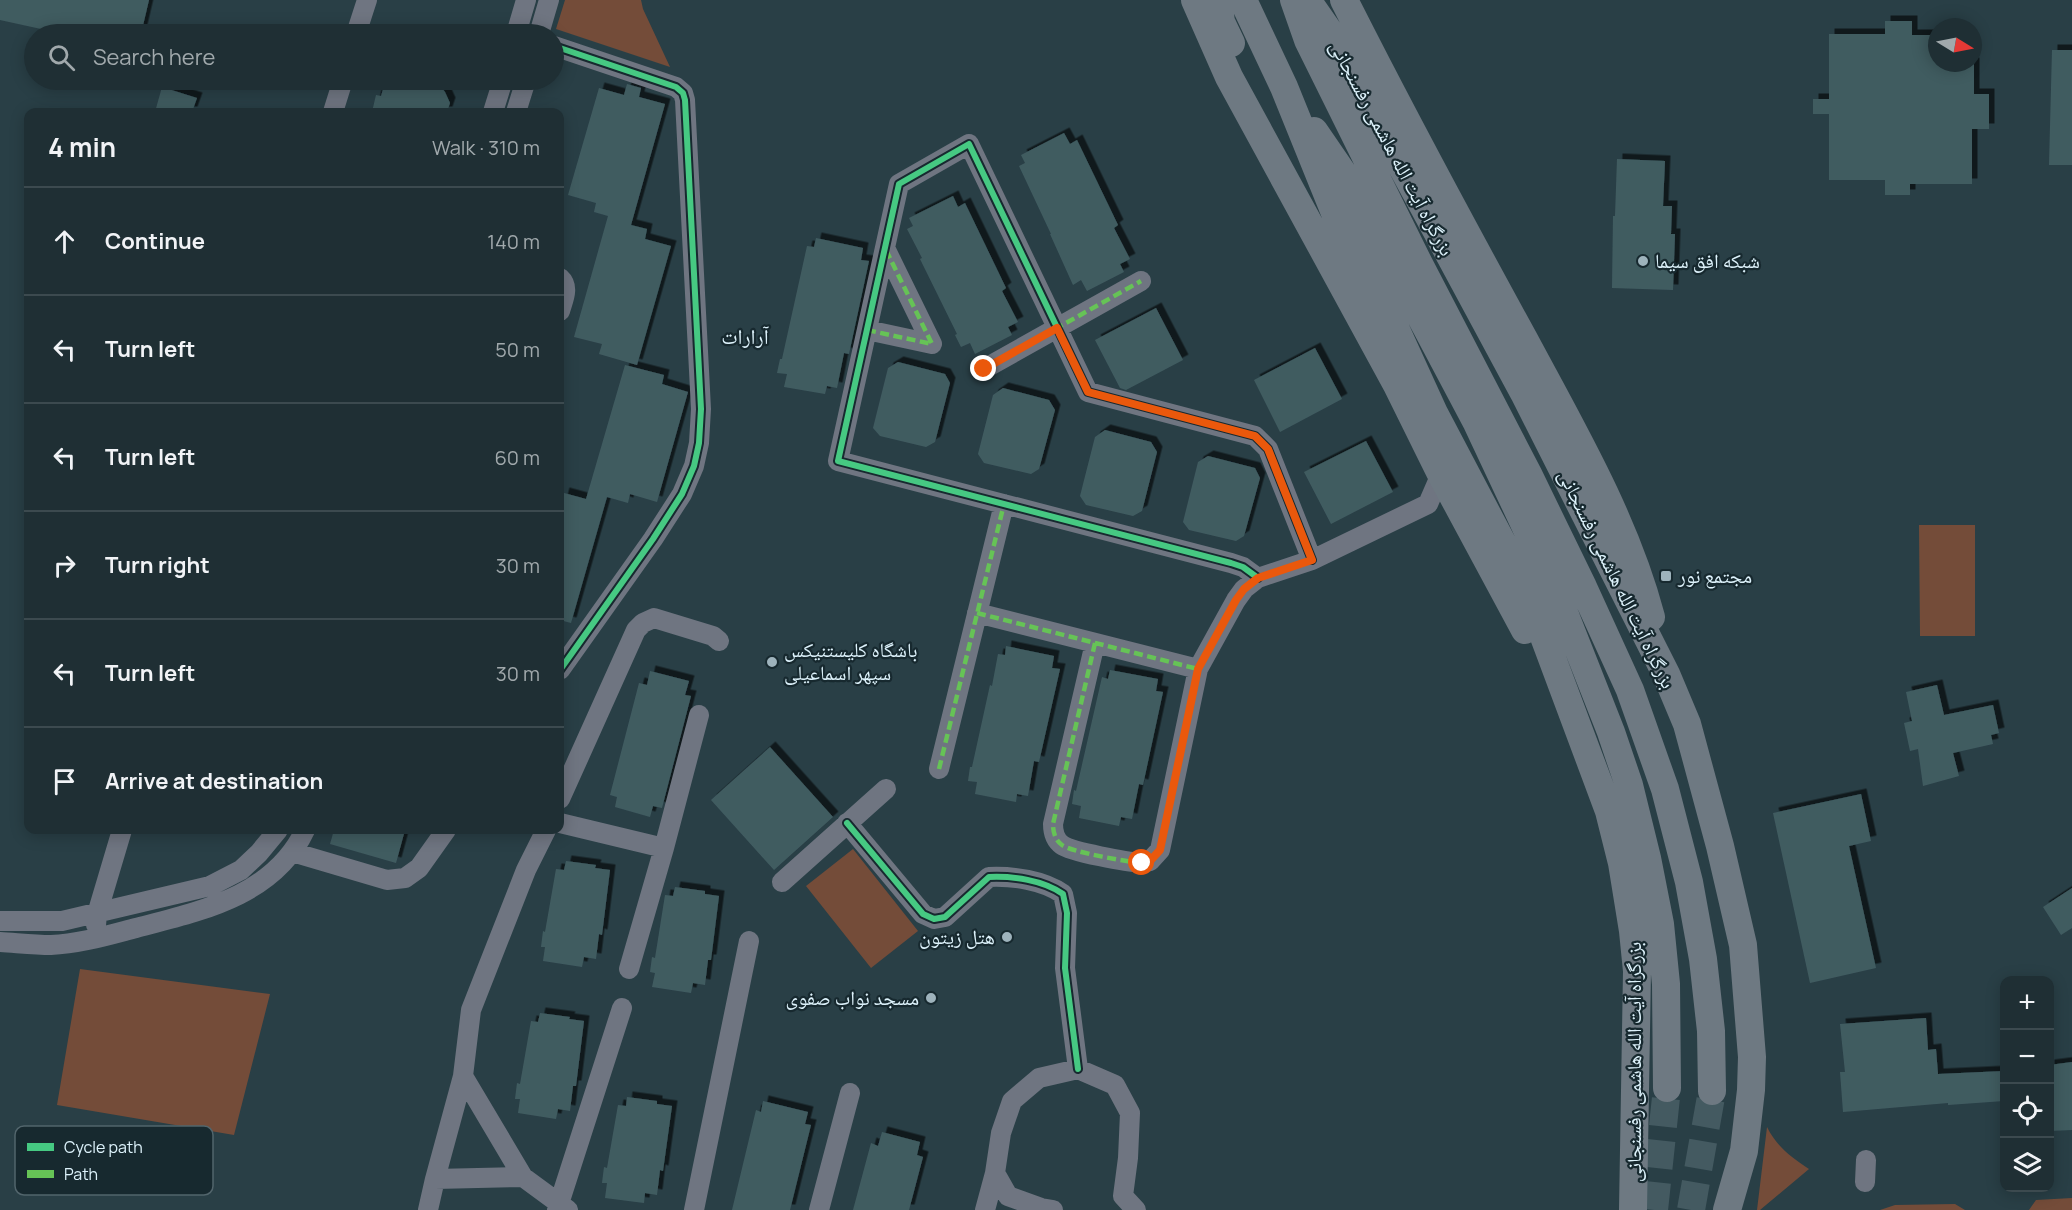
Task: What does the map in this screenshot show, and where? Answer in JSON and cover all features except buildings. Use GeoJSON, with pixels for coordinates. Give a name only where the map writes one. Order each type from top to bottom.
{"type":"FeatureCollection","features":[{"type":"Feature","properties":{"kind":"highway"},"geometry":{"type":"LineString","coordinates":[[1195,0],[1229,77],[1397,385],[1441,474],[1527,634],[1566,694]]}},
{"type":"Feature","properties":{"kind":"highway"},"geometry":{"type":"LineString","coordinates":[[1218,0],[1221,21],[1303,210]]}},
{"type":"Feature","properties":{"kind":"highway","name":"بزرگراه آیت الله هاشمی رفسنجانی"},"geometry":{"type":"LineString","coordinates":[[1243,0],[1284,87],[1335,213],[1392,321],[1434,413],[1524,586],[1609,811],[1622,863],[1637,971],[1633,1210]]}},
{"type":"Feature","properties":{"kind":"highway","name":"بزرگراه آیت الله هاشمی رفسنجانی"},"geometry":{"type":"LineString","coordinates":[[1294,0],[1308,40],[1417,260],[1528,474],[1630,690],[1665,789],[1689,882],[1706,983],[1711,1031],[1712,1090]]}},
{"type":"Feature","properties":{"kind":"highway","name":"بزرگراه آیت الله هاشمی رفسنجانی"},"geometry":{"type":"LineString","coordinates":[[1306,0],[1330,33],[1524,393],[1666,674],[1687,724],[1720,846],[1743,945],[1752,1057],[1751,1090],[1744,1151],[1727,1210]]}},
{"type":"Feature","properties":{"kind":"highway"},"geometry":{"type":"LineString","coordinates":[[1344,0],[1431,169],[1568,421],[1613,512],[1641,580],[1666,674]]}},
{"type":"Feature","properties":{"kind":"highway","name":"بزرگراه آیت الله هاشمی رفسنجانی"},"geometry":{"type":"LineString","coordinates":[[1284,87],[1351,185],[1472,413],[1550,577],[1596,690],[1629,785],[1660,924],[1666,984],[1667,1088]]}},
{"type":"Feature","properties":{"kind":"street"},"geometry":{"type":"LineString","coordinates":[[359,24],[366,0]]}},
{"type":"Feature","properties":{"kind":"street"},"geometry":{"type":"LineString","coordinates":[[519,24],[526,0]]}},
{"type":"Feature","properties":{"kind":"street"},"geometry":{"type":"LineString","coordinates":[[542,24],[549,0]]}},
{"type":"Feature","properties":{"kind":"street"},"geometry":{"type":"LineString","coordinates":[[564,49],[676,87],[683,93],[701,409],[699,443],[694,466],[682,494],[564,664]]}},
{"type":"Feature","properties":{"kind":"street"},"geometry":{"type":"LineString","coordinates":[[334,108],[340,90]]}},
{"type":"Feature","properties":{"kind":"street"},"geometry":{"type":"LineString","coordinates":[[494,108],[500,90]]}},
{"type":"Feature","properties":{"kind":"street"},"geometry":{"type":"LineString","coordinates":[[517,108],[523,90]]}},
{"type":"Feature","properties":{"kind":"street"},"geometry":{"type":"LineString","coordinates":[[1258,578],[1231,563],[838,461],[899,184],[969,144],[1088,392],[1255,436],[1268,449],[1312,560]]}},
{"type":"Feature","properties":{"kind":"street"},"geometry":{"type":"LineString","coordinates":[[867,330],[932,344],[885,248]]}},
{"type":"Feature","properties":{"kind":"street"},"geometry":{"type":"LineString","coordinates":[[984,369],[1141,281]]}},
{"type":"Feature","properties":{"kind":"street"},"geometry":{"type":"LineString","coordinates":[[564,282],[566,290],[564,297]]}},
{"type":"Feature","properties":{"kind":"street"},"geometry":{"type":"LineString","coordinates":[[1095,643],[1053,824],[1056,839],[1067,848],[1142,863],[1150,861],[1160,850],[1198,669],[1244,589],[1258,578],[1312,560],[1428,504],[1441,474]]}},
{"type":"Feature","properties":{"kind":"street"},"geometry":{"type":"LineString","coordinates":[[939,769],[1004,504]]}},
{"type":"Feature","properties":{"kind":"street"},"geometry":{"type":"LineString","coordinates":[[1428,504],[1450,512],[1473,532]]}},
{"type":"Feature","properties":{"kind":"street"},"geometry":{"type":"LineString","coordinates":[[977,613],[1198,669]]}},
{"type":"Feature","properties":{"kind":"street"},"geometry":{"type":"LineString","coordinates":[[564,790],[636,630],[643,623],[654,618],[713,636],[718,641]]}},
{"type":"Feature","properties":{"kind":"street"},"geometry":{"type":"LineString","coordinates":[[629,969],[699,715]]}},
{"type":"Feature","properties":{"kind":"street"},"geometry":{"type":"LineString","coordinates":[[782,882],[886,789]]}},
{"type":"Feature","properties":{"kind":"street"},"geometry":{"type":"LineString","coordinates":[[847,823],[923,914],[934,919],[945,917],[989,877],[1010,877],[1052,886],[1064,894],[1067,913],[1065,968],[1078,1069]]}},
{"type":"Feature","properties":{"kind":"street"},"geometry":{"type":"LineString","coordinates":[[564,824],[663,848]]}},
{"type":"Feature","properties":{"kind":"street"},"geometry":{"type":"LineString","coordinates":[[95,939],[97,914],[121,834]]}},
{"type":"Feature","properties":{"kind":"street"},"geometry":{"type":"LineString","coordinates":[[0,921],[62,921],[210,886],[241,870],[275,834]]}},
{"type":"Feature","properties":{"kind":"street"},"geometry":{"type":"LineString","coordinates":[[0,942],[51,945],[95,939],[222,904],[271,875],[292,852],[303,834]]}},
{"type":"Feature","properties":{"kind":"street"},"geometry":{"type":"LineString","coordinates":[[292,852],[387,880],[405,878],[419,868],[443,834]]}},
{"type":"Feature","properties":{"kind":"street"},"geometry":{"type":"LineString","coordinates":[[428,1210],[464,1076],[471,1010],[526,870],[544,834]]}},
{"type":"Feature","properties":{"kind":"street"},"geometry":{"type":"LineString","coordinates":[[694,1210],[749,941]]}},
{"type":"Feature","properties":{"kind":"street"},"geometry":{"type":"LineString","coordinates":[[464,1076],[523,1177],[561,1208],[622,1008]]}},
{"type":"Feature","properties":{"kind":"street"},"geometry":{"type":"LineString","coordinates":[[985,1210],[995,1173],[1001,1133],[1012,1101],[1039,1078],[1078,1069],[1115,1085],[1130,1113],[1128,1158],[1122,1196],[1136,1210]]}},
{"type":"Feature","properties":{"kind":"street"},"geometry":{"type":"LineString","coordinates":[[819,1210],[850,1093]]}},
{"type":"Feature","properties":{"kind":"street"},"geometry":{"type":"LineString","coordinates":[[1865,1182],[1866,1160]]}},
{"type":"Feature","properties":{"kind":"street"},"geometry":{"type":"LineString","coordinates":[[995,1173],[1008,1196],[1053,1210]]}},
{"type":"Feature","properties":{"kind":"street"},"geometry":{"type":"LineString","coordinates":[[435,1179],[523,1177]]}},
{"type":"Feature","properties":{"kind":"shaded area"},"geometry":{"type":"Polygon","coordinates":[[[565,0],[641,0],[670,67],[564,32],[564,24],[558,24],[565,0]]]}},
{"type":"Feature","properties":{"kind":"shaded area"},"geometry":{"type":"Polygon","coordinates":[[[1919,525],[1975,525],[1975,636],[1920,636],[1919,525]]]}},
{"type":"Feature","properties":{"kind":"shaded area"},"geometry":{"type":"Polygon","coordinates":[[[853,849],[918,931],[871,968],[806,886],[853,849]]]}},
{"type":"Feature","properties":{"kind":"shaded area"},"geometry":{"type":"Polygon","coordinates":[[[80,969],[270,994],[234,1135],[213,1131],[213,1126],[181,1126],[57,1105],[80,969]]]}},
{"type":"Feature","properties":{"kind":"shaded area"},"geometry":{"type":"Polygon","coordinates":[[[1767,1127],[1785,1151],[1809,1169],[1760,1210],[1757,1210],[1767,1127]]]}},
{"type":"Feature","properties":{"kind":"shaded area"},"geometry":{"type":"Polygon","coordinates":[[[2072,1198],[2072,1210],[2029,1210],[2036,1200],[2072,1198]]]}},
{"type":"Feature","properties":{"kind":"shaded area"},"geometry":{"type":"Polygon","coordinates":[[[1955,1204],[1965,1210],[1880,1210],[1895,1205],[1955,1204]]]}},
{"type":"Feature","properties":{"kind":"tunnel"},"geometry":{"type":"LineString","coordinates":[[1654,1210],[1667,1088]]}},
{"type":"Feature","properties":{"kind":"tunnel"},"geometry":{"type":"LineString","coordinates":[[1691,1210],[1712,1091]]}},
{"type":"Feature","properties":{"kind":"marked path"},"geometry":{"type":"LineString","coordinates":[[867,330],[932,344],[885,248]]}},
{"type":"Feature","properties":{"kind":"marked path"},"geometry":{"type":"LineString","coordinates":[[984,369],[1141,281]]}},
{"type":"Feature","properties":{"kind":"marked path"},"geometry":{"type":"LineString","coordinates":[[939,769],[1004,504]]}},
{"type":"Feature","properties":{"kind":"marked path"},"geometry":{"type":"LineString","coordinates":[[1095,643],[1053,824],[1054,833],[1060,843],[1067,848],[1142,863],[1150,861],[1160,850],[1198,669],[1236,600],[1244,589],[1258,578],[1254,575]]}},
{"type":"Feature","properties":{"kind":"marked path"},"geometry":{"type":"LineString","coordinates":[[977,613],[1198,669]]}},
{"type":"Feature","properties":{"kind":"cycle path"},"geometry":{"type":"LineString","coordinates":[[564,49],[676,87],[683,93],[701,409],[699,443],[694,466],[682,494],[564,664]]}},
{"type":"Feature","properties":{"kind":"cycle path"},"geometry":{"type":"LineString","coordinates":[[1258,578],[1243,567],[1231,563],[838,461],[899,184],[969,144],[1088,392],[1255,436],[1268,449],[1312,560]]}},
{"type":"Feature","properties":{"kind":"cycle path"},"geometry":{"type":"LineString","coordinates":[[847,823],[923,914],[934,919],[945,917],[989,877],[1028,880],[1046,885],[1063,894],[1067,913],[1065,968],[1078,1069]]}},
{"type":"Feature","properties":{"kind":"place","name":"شبکه افق سیما"},"geometry":{"type":"Point","coordinates":[1643,261]}},
{"type":"Feature","properties":{"kind":"place","name":"مجتمع نور"},"geometry":{"type":"Point","coordinates":[1666,576]}},
{"type":"Feature","properties":{"kind":"place","name":"باشگاه کلیستنیکس سپهر اسماعیلی"},"geometry":{"type":"Point","coordinates":[772,662]}},
{"type":"Feature","properties":{"kind":"place","name":"هتل زیتون"},"geometry":{"type":"Point","coordinates":[1007,937]}},
{"type":"Feature","properties":{"kind":"place","name":"مسجد نواب صفوی"},"geometry":{"type":"Point","coordinates":[931,998]}},
{"type":"Feature","properties":{"kind":"district","name":"آرارات"},"geometry":{"type":"Point","coordinates":[745,337]}},
{"type":"Feature","properties":{"kind":"route"},"geometry":{"type":"LineString","coordinates":[[984,369],[1057,328],[1088,392],[1255,436],[1268,449],[1312,560],[1258,578],[1244,589],[1236,600],[1198,669],[1160,850],[1150,861],[1142,863]]}}]}
